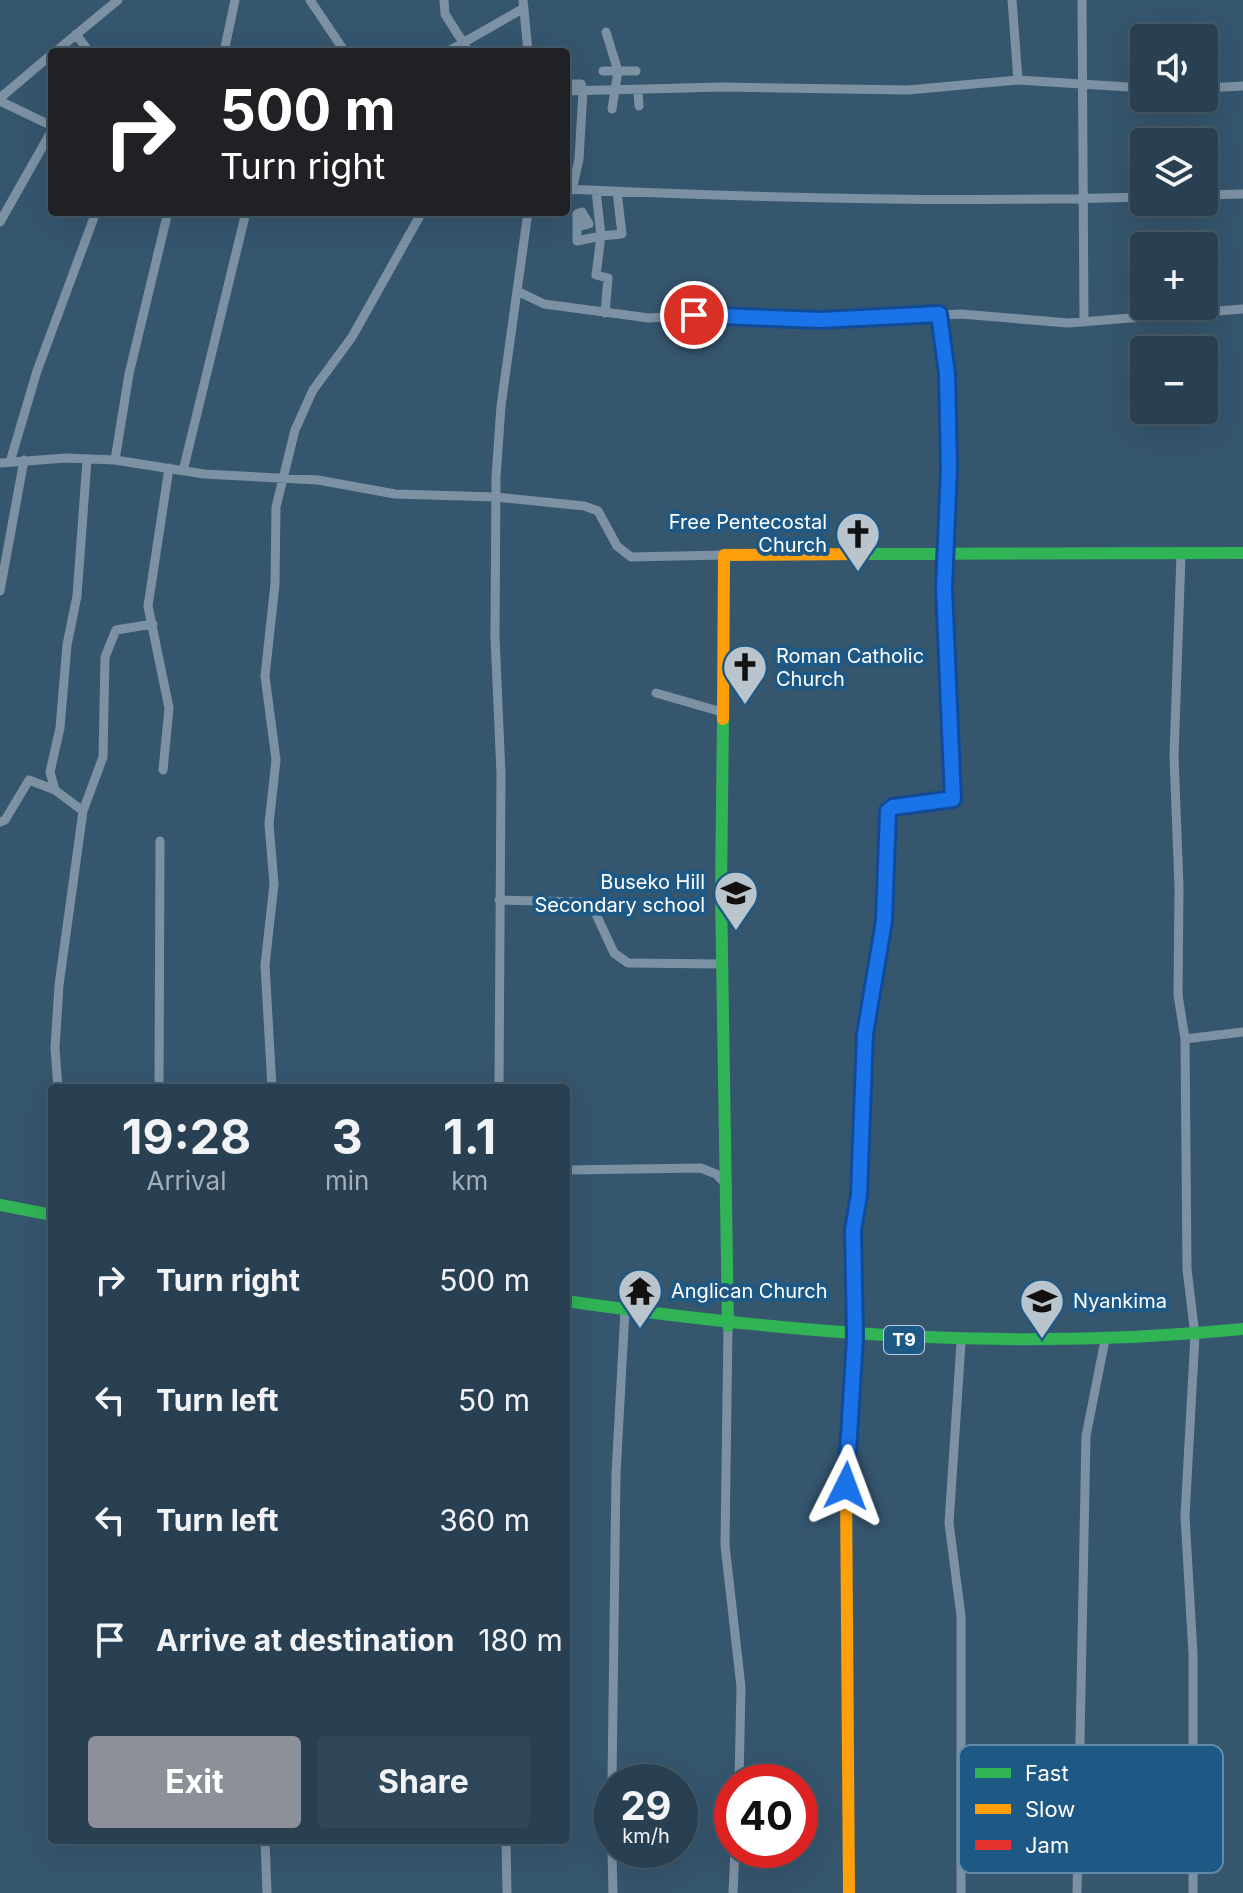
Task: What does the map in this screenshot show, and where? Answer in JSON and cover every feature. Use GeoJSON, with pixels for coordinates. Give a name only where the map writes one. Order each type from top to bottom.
{"type":"FeatureCollection","features":[{"type":"Feature","properties":{"kind":"main road"},"geometry":{"type":"LineString","coordinates":[[849,1893],[846,1486],[855,1337],[853,1230],[859,1195],[865,1034],[884,921],[888,811],[893,807],[953,799],[943,553],[948,417],[939,314]]}},
{"type":"Feature","properties":{"kind":"main road"},"geometry":{"type":"LineString","coordinates":[[728,1326],[723,964],[724,555],[1243,553]]}},
{"type":"Feature","properties":{"kind":"main road"},"geometry":{"type":"LineString","coordinates":[[0,1205],[48,1214]]}},
{"type":"Feature","properties":{"kind":"main road","name":"T9"},"geometry":{"type":"LineString","coordinates":[[570,1302],[728,1326],[961,1343],[1105,1340],[1243,1329]]}},
{"type":"Feature","properties":{"kind":"street"},"geometry":{"type":"LineString","coordinates":[[59,48],[118,0]]}},
{"type":"Feature","properties":{"kind":"street"},"geometry":{"type":"LineString","coordinates":[[225,48],[235,0]]}},
{"type":"Feature","properties":{"kind":"street"},"geometry":{"type":"LineString","coordinates":[[310,0],[342,48]]}},
{"type":"Feature","properties":{"kind":"street"},"geometry":{"type":"LineString","coordinates":[[444,0],[445,14],[466,48]]}},
{"type":"Feature","properties":{"kind":"street"},"geometry":{"type":"LineString","coordinates":[[1012,0],[1018,80]]}},
{"type":"Feature","properties":{"kind":"street"},"geometry":{"type":"LineString","coordinates":[[1082,0],[1084,322]]}},
{"type":"Feature","properties":{"kind":"street"},"geometry":{"type":"LineString","coordinates":[[453,48],[523,4],[528,48]]}},
{"type":"Feature","properties":{"kind":"street"},"geometry":{"type":"LineString","coordinates":[[606,32],[618,71],[612,109]]}},
{"type":"Feature","properties":{"kind":"street"},"geometry":{"type":"LineString","coordinates":[[76,34],[86,48]]}},
{"type":"Feature","properties":{"kind":"street"},"geometry":{"type":"LineString","coordinates":[[48,57],[0,99],[48,126]]}},
{"type":"Feature","properties":{"kind":"street"},"geometry":{"type":"LineString","coordinates":[[603,71],[636,71]]}},
{"type":"Feature","properties":{"kind":"street"},"geometry":{"type":"LineString","coordinates":[[570,91],[723,87],[908,90],[1018,80],[1130,88]]}},
{"type":"Feature","properties":{"kind":"street"},"geometry":{"type":"LineString","coordinates":[[570,84],[581,84],[583,91],[579,159],[570,187]]}},
{"type":"Feature","properties":{"kind":"street"},"geometry":{"type":"LineString","coordinates":[[1218,87],[1243,86]]}},
{"type":"Feature","properties":{"kind":"street"},"geometry":{"type":"LineString","coordinates":[[638,91],[639,106]]}},
{"type":"Feature","properties":{"kind":"street"},"geometry":{"type":"LineString","coordinates":[[0,222],[48,135]]}},
{"type":"Feature","properties":{"kind":"street"},"geometry":{"type":"LineString","coordinates":[[570,190],[731,197],[1130,197]]}},
{"type":"Feature","properties":{"kind":"street"},"geometry":{"type":"LineString","coordinates":[[596,191],[601,236],[596,275],[608,278],[605,313]]}},
{"type":"Feature","properties":{"kind":"street"},"geometry":{"type":"LineString","coordinates":[[577,227],[577,241],[622,234],[617,192]]}},
{"type":"Feature","properties":{"kind":"street"},"geometry":{"type":"LineString","coordinates":[[1218,195],[1243,194]]}},
{"type":"Feature","properties":{"kind":"street"},"geometry":{"type":"LineString","coordinates":[[95,216],[5,462],[115,460],[183,471],[318,480],[395,494],[496,497],[584,506],[598,511],[617,546],[631,557],[724,555]]}},
{"type":"Feature","properties":{"kind":"street"},"geometry":{"type":"LineString","coordinates":[[115,460],[129,374],[167,216]]}},
{"type":"Feature","properties":{"kind":"street"},"geometry":{"type":"LineString","coordinates":[[183,471],[245,216]]}},
{"type":"Feature","properties":{"kind":"street"},"geometry":{"type":"LineString","coordinates":[[272,1084],[265,965],[274,884],[269,824],[276,760],[265,676],[275,584],[276,507],[295,430],[313,390],[352,337],[420,216]]}},
{"type":"Feature","properties":{"kind":"street"},"geometry":{"type":"LineString","coordinates":[[499,1084],[496,497],[501,406],[527,216]]}},
{"type":"Feature","properties":{"kind":"street"},"geometry":{"type":"LineString","coordinates":[[517,291],[544,304],[649,318],[694,315],[815,320],[939,314],[1006,315],[1052,323],[1243,309]]}},
{"type":"Feature","properties":{"kind":"street"},"geometry":{"type":"LineString","coordinates":[[0,591],[24,460]]}},
{"type":"Feature","properties":{"kind":"street"},"geometry":{"type":"LineString","coordinates":[[55,790],[50,772],[60,728],[67,645],[77,596],[87,460]]}},
{"type":"Feature","properties":{"kind":"street"},"geometry":{"type":"LineString","coordinates":[[163,770],[169,708],[148,606],[153,557],[169,468]]}},
{"type":"Feature","properties":{"kind":"street"},"geometry":{"type":"LineString","coordinates":[[1181,555],[1174,756],[1179,887],[1178,995],[1185,1039],[1187,1269],[1195,1335],[1185,1516],[1193,1654],[1193,1745]]}},
{"type":"Feature","properties":{"kind":"street"},"geometry":{"type":"LineString","coordinates":[[58,1084],[55,1048],[59,985],[83,811],[103,757],[105,657],[116,630],[153,624]]}},
{"type":"Feature","properties":{"kind":"street"},"geometry":{"type":"LineString","coordinates":[[656,693],[722,712]]}},
{"type":"Feature","properties":{"kind":"street"},"geometry":{"type":"LineString","coordinates":[[0,822],[5,820],[29,780],[55,790],[83,811]]}},
{"type":"Feature","properties":{"kind":"street"},"geometry":{"type":"LineString","coordinates":[[159,1084],[160,841]]}},
{"type":"Feature","properties":{"kind":"street"},"geometry":{"type":"LineString","coordinates":[[499,900],[583,902],[595,912],[614,953],[628,963],[723,964]]}},
{"type":"Feature","properties":{"kind":"street"},"geometry":{"type":"LineString","coordinates":[[1185,1039],[1243,1032]]}},
{"type":"Feature","properties":{"kind":"street"},"geometry":{"type":"LineString","coordinates":[[570,1170],[701,1168],[716,1174],[727,1185]]}},
{"type":"Feature","properties":{"kind":"street"},"geometry":{"type":"LineString","coordinates":[[612,1764],[616,1474],[625,1310]]}},
{"type":"Feature","properties":{"kind":"street"},"geometry":{"type":"LineString","coordinates":[[728,1326],[725,1545],[741,1687],[739,1764]]}},
{"type":"Feature","properties":{"kind":"street"},"geometry":{"type":"LineString","coordinates":[[1080,1745],[1086,1436],[1105,1340]]}},
{"type":"Feature","properties":{"kind":"street"},"geometry":{"type":"LineString","coordinates":[[961,1343],[949,1523],[961,1616],[961,1745]]}},
{"type":"Feature","properties":{"kind":"street"},"geometry":{"type":"LineString","coordinates":[[265,1844],[267,1893]]}},
{"type":"Feature","properties":{"kind":"street"},"geometry":{"type":"LineString","coordinates":[[506,1844],[507,1893]]}},
{"type":"Feature","properties":{"kind":"street"},"geometry":{"type":"LineString","coordinates":[[612,1868],[613,1893]]}},
{"type":"Feature","properties":{"kind":"street"},"geometry":{"type":"LineString","coordinates":[[733,1893],[734,1868]]}},
{"type":"Feature","properties":{"kind":"street"},"geometry":{"type":"LineString","coordinates":[[1077,1873],[1077,1893]]}},
{"type":"Feature","properties":{"kind":"traffic: fast"},"geometry":{"type":"LineString","coordinates":[[939,314],[946,405],[943,614],[951,766]]}},
{"type":"Feature","properties":{"kind":"traffic: fast"},"geometry":{"type":"LineString","coordinates":[[866,554],[1243,553]]}},
{"type":"Feature","properties":{"kind":"traffic: fast"},"geometry":{"type":"LineString","coordinates":[[723,719],[721,892],[728,1326]]}},
{"type":"Feature","properties":{"kind":"traffic: fast"},"geometry":{"type":"LineString","coordinates":[[0,1205],[48,1214]]}},
{"type":"Feature","properties":{"kind":"traffic: fast"},"geometry":{"type":"LineString","coordinates":[[570,1302],[736,1323],[903,1336],[1071,1339],[1243,1329]]}},
{"type":"Feature","properties":{"kind":"traffic: slow"},"geometry":{"type":"LineString","coordinates":[[723,719],[724,555],[866,554]]}},
{"type":"Feature","properties":{"kind":"traffic: slow"},"geometry":{"type":"LineString","coordinates":[[868,1016],[884,921],[888,811],[893,807],[953,799],[951,766]]}},
{"type":"Feature","properties":{"kind":"traffic: slow"},"geometry":{"type":"LineString","coordinates":[[849,1893],[846,1486],[855,1311]]}},
{"type":"Feature","properties":{"kind":"traffic: jam"},"geometry":{"type":"LineString","coordinates":[[855,1311],[853,1230],[859,1195],[868,1016]]}},
{"type":"Feature","properties":{"kind":"place","name":"Free Pentecostal Church"},"geometry":{"type":"Point","coordinates":[858,573]}},
{"type":"Feature","properties":{"kind":"place","name":"Roman Catholic Church"},"geometry":{"type":"Point","coordinates":[745,706]}},
{"type":"Feature","properties":{"kind":"place","name":"Buseko Hill Secondary school"},"geometry":{"type":"Point","coordinates":[736,932]}},
{"type":"Feature","properties":{"kind":"place","name":"Anglican Church"},"geometry":{"type":"Point","coordinates":[640,1330]}},
{"type":"Feature","properties":{"kind":"place","name":"Nyankima"},"geometry":{"type":"Point","coordinates":[1042,1340]}},
{"type":"Feature","properties":{"kind":"route"},"geometry":{"type":"LineString","coordinates":[[694,315],[820,320],[939,314],[947,374],[949,468],[943,553],[953,799],[893,807],[888,811],[884,921],[865,1034],[859,1195],[853,1230],[855,1337],[846,1486]]}}]}
